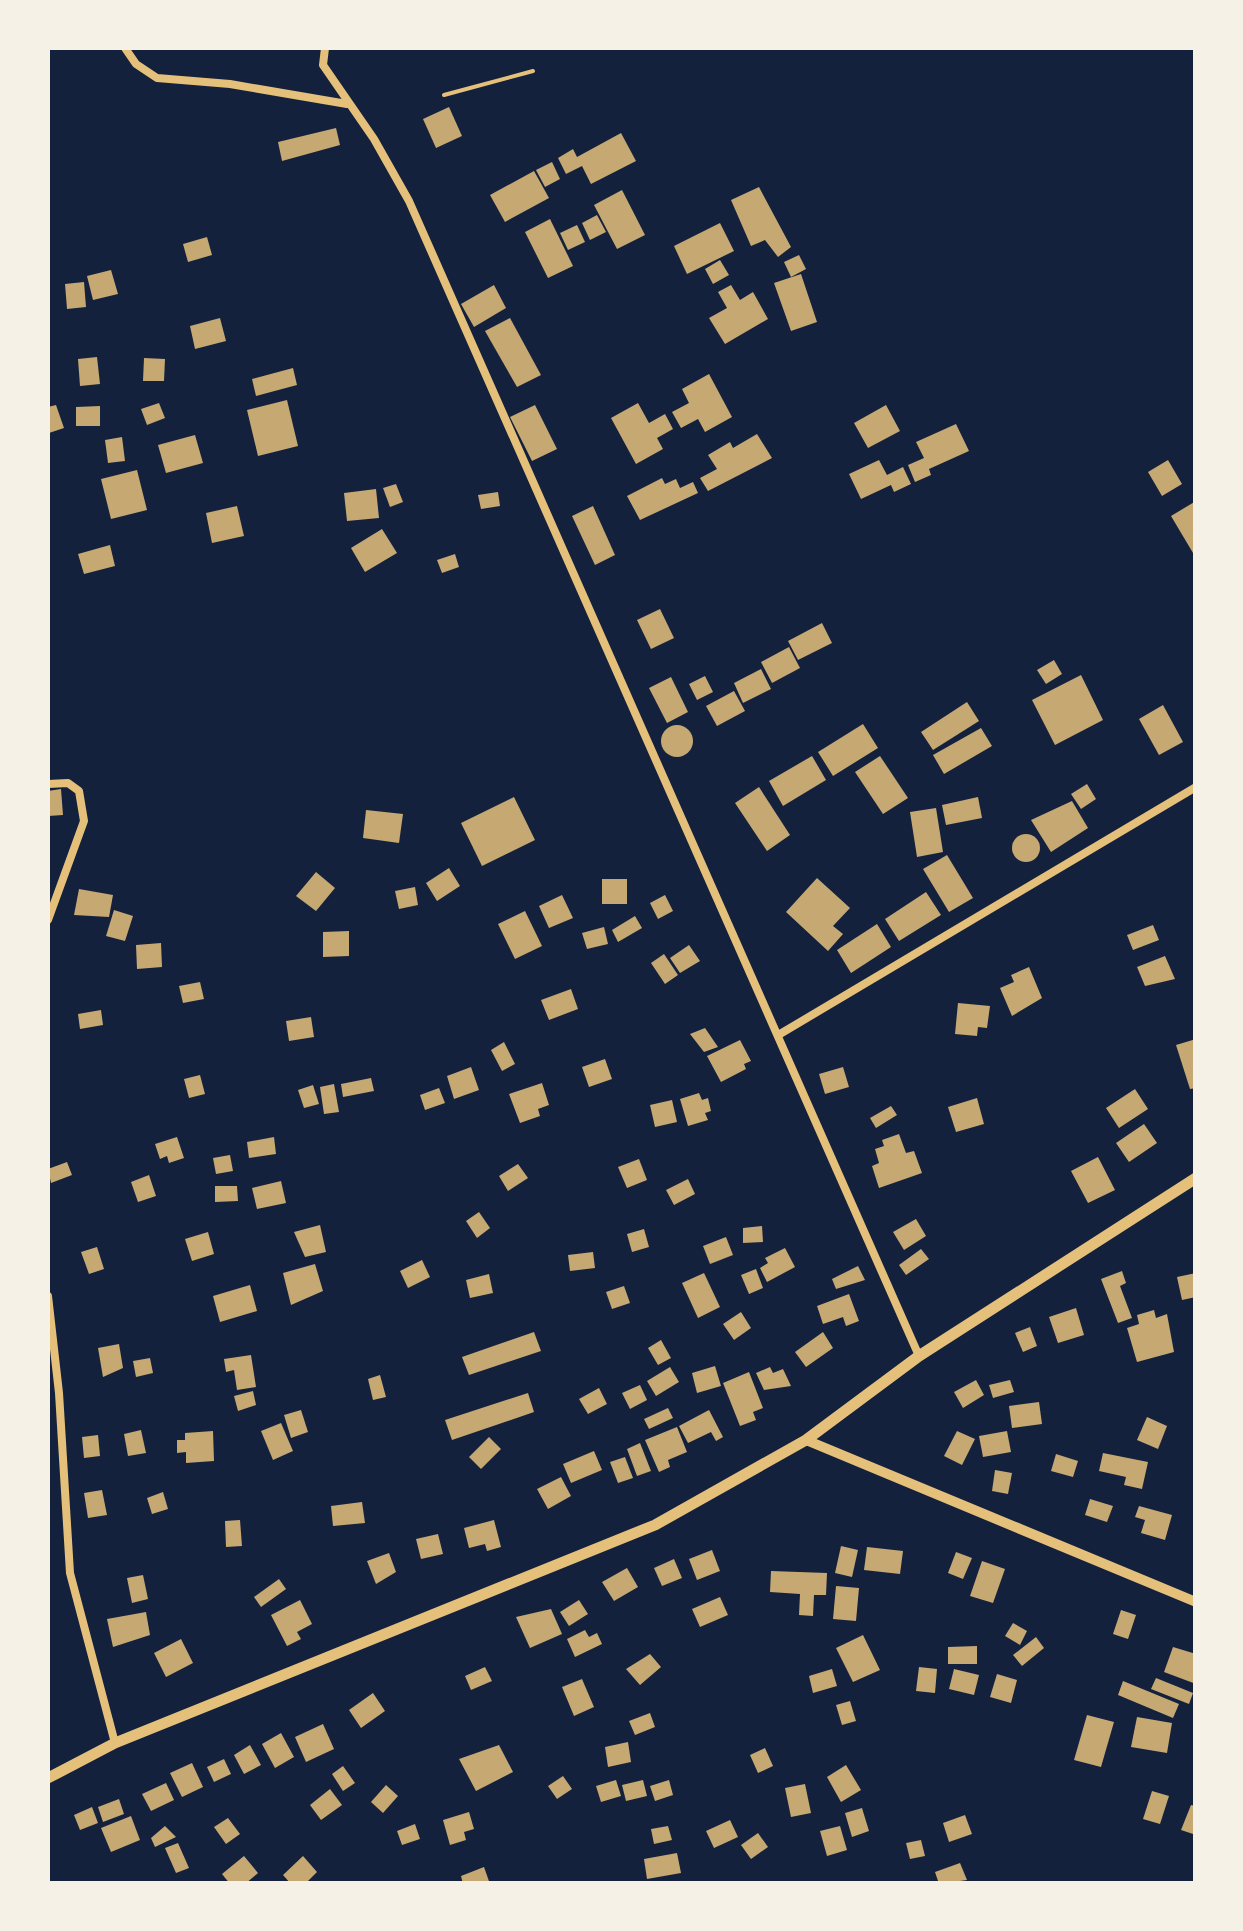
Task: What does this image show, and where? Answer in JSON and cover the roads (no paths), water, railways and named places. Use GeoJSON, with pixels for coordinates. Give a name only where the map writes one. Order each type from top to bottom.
{"type":"FeatureCollection","features":[{"type":"Feature","properties":{"kind":"main road"},"geometry":{"type":"LineString","coordinates":[[48,1778],[115,1743],[654,1525],[806,1440],[920,1356],[1196,1178]]}},
{"type":"Feature","properties":{"kind":"street"},"geometry":{"type":"LineString","coordinates":[[125,48],[136,64],[156,78],[263,89],[347,104]]}},
{"type":"Feature","properties":{"kind":"street"},"geometry":{"type":"LineString","coordinates":[[324,48],[323,65],[374,139],[409,201],[920,1356]]}},
{"type":"Feature","properties":{"kind":"street"},"geometry":{"type":"LineString","coordinates":[[48,784],[68,782],[79,791],[84,822],[48,920]]}},
{"type":"Feature","properties":{"kind":"street"},"geometry":{"type":"LineString","coordinates":[[780,1034],[1196,786]]}},
{"type":"Feature","properties":{"kind":"street"},"geometry":{"type":"LineString","coordinates":[[48,1296],[59,1392],[70,1573],[115,1743]]}},
{"type":"Feature","properties":{"kind":"street"},"geometry":{"type":"LineString","coordinates":[[806,1440],[1196,1602]]}}]}
